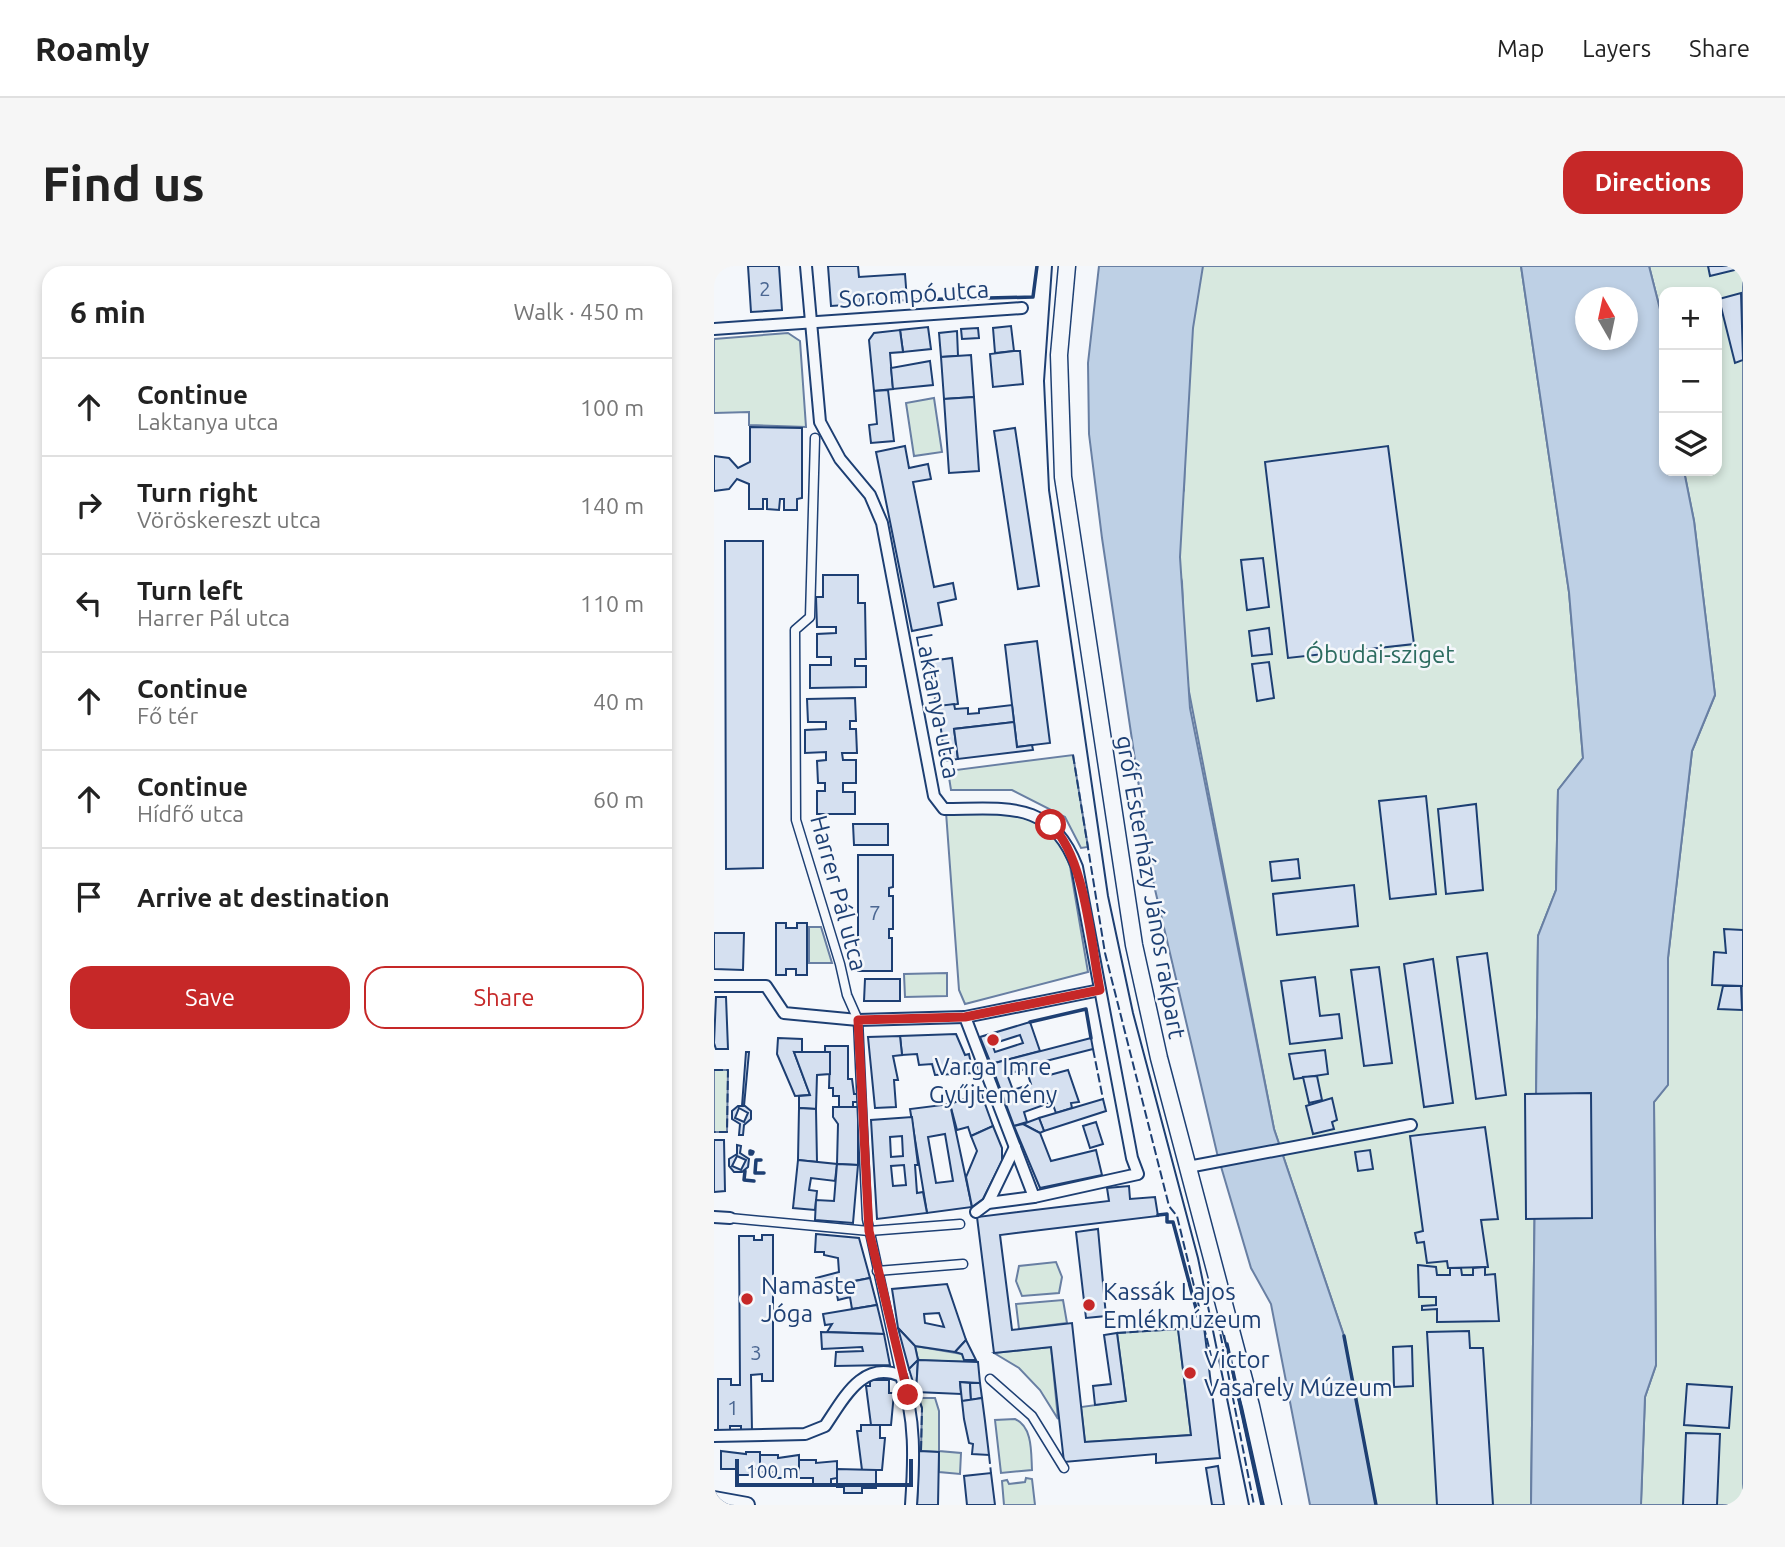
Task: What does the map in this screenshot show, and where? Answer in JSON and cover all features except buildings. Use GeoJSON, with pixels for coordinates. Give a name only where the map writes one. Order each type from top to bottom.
{"type":"FeatureCollection","features":[{"type":"Feature","properties":{"kind":"main road","name":"gróf Esterházy János rakpart"},"geometry":{"type":"LineString","coordinates":[[1068,266],[1058,393],[1068,515],[1134,945],[1158,1058],[1251,1406],[1273,1505]]}},
{"type":"Feature","properties":{"kind":"street"},"geometry":{"type":"LineString","coordinates":[[806,266],[809,322]]}},
{"type":"Feature","properties":{"kind":"street","name":"Sorompó utca"},"geometry":{"type":"LineString","coordinates":[[714,329],[1022,308]]}},
{"type":"Feature","properties":{"kind":"street","name":"Laktanya utca"},"geometry":{"type":"LineString","coordinates":[[809,322],[820,422],[840,459],[870,495],[882,523],[934,796],[944,809],[1011,809],[1035,817],[1062,835],[1077,867],[1132,1158],[1139,1174],[1034,1197]]}},
{"type":"Feature","properties":{"kind":"street","name":"Harrer Pál utca"},"geometry":{"type":"LineString","coordinates":[[815,438],[810,617],[795,630],[796,820],[841,964],[847,995],[858,1020],[867,1219],[901,1376]]}},
{"type":"Feature","properties":{"kind":"street"},"geometry":{"type":"LineString","coordinates":[[714,986],[766,986],[784,1013],[858,1020],[965,1017],[1100,990]]}},
{"type":"Feature","properties":{"kind":"street"},"geometry":{"type":"LineString","coordinates":[[965,1017],[1034,1197],[988,1203]]}},
{"type":"Feature","properties":{"kind":"street"},"geometry":{"type":"LineString","coordinates":[[1188,1167],[1411,1125]]}},
{"type":"Feature","properties":{"kind":"street"},"geometry":{"type":"LineString","coordinates":[[976,1212],[988,1203],[1015,1147]]}},
{"type":"Feature","properties":{"kind":"street"},"geometry":{"type":"LineString","coordinates":[[714,1217],[869,1231],[960,1224]]}},
{"type":"Feature","properties":{"kind":"street"},"geometry":{"type":"LineString","coordinates":[[877,1271],[963,1264]]}},
{"type":"Feature","properties":{"kind":"street"},"geometry":{"type":"LineString","coordinates":[[714,1436],[805,1434],[817,1430],[825,1426],[861,1377],[893,1372],[901,1376],[908,1395],[913,1433],[911,1505]]}},
{"type":"Feature","properties":{"kind":"street"},"geometry":{"type":"LineString","coordinates":[[990,1379],[1032,1416],[1064,1468]]}},
{"type":"Feature","properties":{"kind":"street"},"geometry":{"type":"LineString","coordinates":[[714,1499],[747,1505]]}},
{"type":"Feature","properties":{"kind":"green space","name":"Óbudai-sziget"},"geometry":{"type":"Polygon","coordinates":[[[1189,266],[1521,266],[1569,592],[1583,758],[1558,790],[1556,890],[1538,936],[1531,1505],[1376,1505],[1344,1336],[1274,1129],[1177,630],[1183,607],[1182,582],[1168,528],[1184,490],[1189,266]]]}},
{"type":"Feature","properties":{"kind":"green space"},"geometry":{"type":"Polygon","coordinates":[[[1649,266],[1743,266],[1743,1505],[1641,1505],[1645,1397],[1656,1365],[1654,1102],[1668,1084],[1668,958],[1692,751],[1715,695],[1694,521],[1685,476],[1722,476],[1722,287],[1659,287],[1659,305],[1649,266]]]}},
{"type":"Feature","properties":{"kind":"green space"},"geometry":{"type":"Polygon","coordinates":[[[788,333],[800,341],[806,427],[749,425],[749,412],[714,413],[714,339],[788,333]]]}},
{"type":"Feature","properties":{"kind":"green space"},"geometry":{"type":"Polygon","coordinates":[[[934,398],[942,452],[914,456],[906,403],[934,398]]]}},
{"type":"Feature","properties":{"kind":"green space"},"geometry":{"type":"Polygon","coordinates":[[[1073,755],[1088,847],[1081,848],[1065,817],[1012,790],[951,790],[948,771],[1073,755]]]}},
{"type":"Feature","properties":{"kind":"green space"},"geometry":{"type":"Polygon","coordinates":[[[946,812],[1010,814],[1034,821],[1059,840],[1070,866],[1088,972],[965,1004],[959,990],[946,812]]]}},
{"type":"Feature","properties":{"kind":"green space"},"geometry":{"type":"Polygon","coordinates":[[[809,927],[821,927],[832,963],[809,963],[809,927]]]}},
{"type":"Feature","properties":{"kind":"green space"},"geometry":{"type":"Polygon","coordinates":[[[947,973],[947,996],[905,997],[904,974],[947,973]]]}},
{"type":"Feature","properties":{"kind":"green space"},"geometry":{"type":"Polygon","coordinates":[[[714,1070],[728,1070],[727,1132],[714,1132],[714,1070]]]}},
{"type":"Feature","properties":{"kind":"green space"},"geometry":{"type":"Polygon","coordinates":[[[1056,1262],[1062,1277],[1059,1293],[1022,1296],[1016,1281],[1019,1266],[1056,1262]]]}},
{"type":"Feature","properties":{"kind":"green space"},"geometry":{"type":"Polygon","coordinates":[[[1063,1300],[1067,1323],[1019,1329],[1016,1304],[1063,1300]]]}},
{"type":"Feature","properties":{"kind":"green space"},"geometry":{"type":"Polygon","coordinates":[[[1178,1329],[1191,1435],[1085,1442],[1081,1407],[1126,1401],[1117,1333],[1178,1329]]]}},
{"type":"Feature","properties":{"kind":"green space"},"geometry":{"type":"Polygon","coordinates":[[[915,1346],[962,1354],[965,1362],[918,1360],[915,1346]]]}},
{"type":"Feature","properties":{"kind":"green space"},"geometry":{"type":"Polygon","coordinates":[[[1051,1347],[1058,1419],[1040,1390],[1019,1368],[994,1353],[1051,1347]]]}},
{"type":"Feature","properties":{"kind":"green space"},"geometry":{"type":"Polygon","coordinates":[[[919,1398],[935,1398],[939,1411],[939,1451],[961,1453],[960,1474],[939,1472],[939,1452],[921,1451],[922,1408],[919,1398]]]}},
{"type":"Feature","properties":{"kind":"green space"},"geometry":{"type":"Polygon","coordinates":[[[1015,1419],[1028,1434],[1032,1470],[1001,1473],[995,1420],[1015,1419]]]}},
{"type":"Feature","properties":{"kind":"green space"},"geometry":{"type":"Polygon","coordinates":[[[1026,1478],[1032,1479],[1035,1505],[1004,1505],[1002,1481],[1007,1480],[1009,1484],[1025,1482],[1026,1478]]]}},
{"type":"Feature","properties":{"kind":"water"},"geometry":{"type":"Polygon","coordinates":[[[1099,266],[1203,266],[1193,328],[1180,557],[1190,708],[1274,1129],[1344,1336],[1376,1505],[1310,1505],[1271,1304],[1251,1268],[1217,1153],[1153,881],[1089,434],[1088,363],[1099,266]]]}},
{"type":"Feature","properties":{"kind":"water"},"geometry":{"type":"Polygon","coordinates":[[[1521,266],[1649,266],[1659,305],[1659,476],[1685,476],[1694,521],[1715,695],[1692,751],[1668,958],[1668,1085],[1654,1102],[1656,1365],[1645,1397],[1641,1505],[1531,1505],[1538,936],[1556,890],[1558,790],[1583,758],[1569,592],[1521,266]]]}},
{"type":"Feature","properties":{"kind":"tram line"},"geometry":{"type":"LineString","coordinates":[[1052,266],[1044,381],[1049,490],[1108,896],[1133,1013],[1198,1258],[1249,1505]]}},
{"type":"Feature","properties":{"kind":"fence"},"geometry":{"type":"LineString","coordinates":[[1073,755],[1105,953],[1169,1206],[1177,1216],[1211,1356]]}},
{"type":"Feature","properties":{"kind":"fence"},"geometry":{"type":"LineString","coordinates":[[1093,1049],[1103,1099]]}},
{"type":"Feature","properties":{"kind":"fence"},"geometry":{"type":"LineString","coordinates":[[714,1070],[728,1070],[727,1132],[714,1132]]}},
{"type":"Feature","properties":{"kind":"fence"},"geometry":{"type":"LineString","coordinates":[[1218,1322],[1254,1505]]}},
{"type":"Feature","properties":{"kind":"fence"},"geometry":{"type":"LineString","coordinates":[[1117,1333],[1178,1329]]}},
{"type":"Feature","properties":{"kind":"fence"},"geometry":{"type":"LineString","coordinates":[[1224,1335],[1260,1495]]}},
{"type":"Feature","properties":{"kind":"fence"},"geometry":{"type":"LineString","coordinates":[[916,1392],[922,1408],[921,1451]]}},
{"type":"Feature","properties":{"kind":"fence"},"geometry":{"type":"LineString","coordinates":[[989,1455],[991,1473]]}},
{"type":"Feature","properties":{"kind":"wall"},"geometry":{"type":"LineString","coordinates":[[907,300],[1033,297],[1037,266]]}},
{"type":"Feature","properties":{"kind":"wall"},"geometry":{"type":"LineString","coordinates":[[1030,1022],[1086,1009],[1091,1038]]}},
{"type":"Feature","properties":{"kind":"wall"},"geometry":{"type":"LineString","coordinates":[[750,1151],[753,1152],[752,1154],[750,1154],[750,1151]]}},
{"type":"Feature","properties":{"kind":"wall"},"geometry":{"type":"LineString","coordinates":[[761,1160],[756,1160],[755,1173],[764,1173]]}},
{"type":"Feature","properties":{"kind":"wall"},"geometry":{"type":"LineString","coordinates":[[745,1171],[744,1180],[754,1181]]}},
{"type":"Feature","properties":{"kind":"wall"},"geometry":{"type":"LineString","coordinates":[[1158,1215],[1167,1214],[1167,1222],[1173,1222],[1201,1327]]}},
{"type":"Feature","properties":{"kind":"wall"},"geometry":{"type":"LineString","coordinates":[[1344,1336],[1376,1505]]}},
{"type":"Feature","properties":{"kind":"wall"},"geometry":{"type":"LineString","coordinates":[[1227,1344],[1262,1505]]}},
{"type":"Feature","properties":{"kind":"place","name":"Varga Imre Gyűjtemény"},"geometry":{"type":"Point","coordinates":[993,1040]}},
{"type":"Feature","properties":{"kind":"place","name":"Namaste Jóga"},"geometry":{"type":"Point","coordinates":[747,1299]}},
{"type":"Feature","properties":{"kind":"place","name":"Kassák Lajos Emlékmúzeum"},"geometry":{"type":"Point","coordinates":[1089,1305]}},
{"type":"Feature","properties":{"kind":"place","name":"Victor Vasarely Múzeum"},"geometry":{"type":"Point","coordinates":[1190,1373]}},
{"type":"Feature","properties":{"kind":"route"},"geometry":{"type":"LineString","coordinates":[[908,1395],[901,1376],[867,1219],[858,1020],[965,1017],[1100,990],[1077,867],[1062,835],[1051,825]]}}]}
